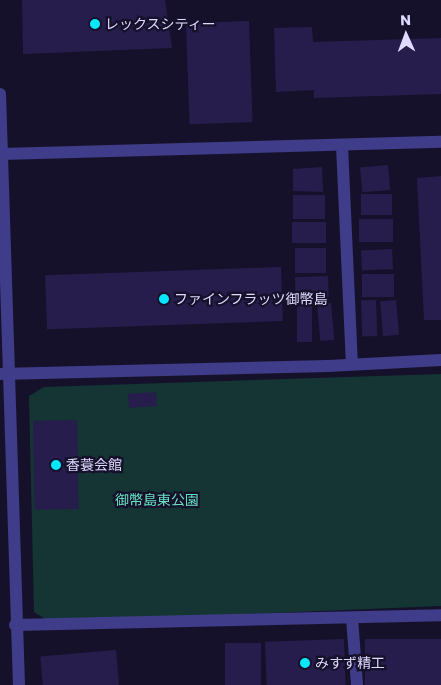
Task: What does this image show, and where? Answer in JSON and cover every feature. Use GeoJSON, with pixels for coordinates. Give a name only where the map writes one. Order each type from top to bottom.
{"type":"FeatureCollection","features":[{"type":"Feature","properties":{"kind":"street"},"geometry":{"type":"LineString","coordinates":[[0,94],[5,373],[19,685]]}},
{"type":"Feature","properties":{"kind":"street"},"geometry":{"type":"LineString","coordinates":[[2,154],[441,142]]}},
{"type":"Feature","properties":{"kind":"street"},"geometry":{"type":"LineString","coordinates":[[342,146],[352,364]]}},
{"type":"Feature","properties":{"kind":"street"},"geometry":{"type":"LineString","coordinates":[[5,373],[441,360]]}},
{"type":"Feature","properties":{"kind":"street"},"geometry":{"type":"LineString","coordinates":[[16,625],[441,615]]}},
{"type":"Feature","properties":{"kind":"street"},"geometry":{"type":"LineString","coordinates":[[352,618],[357,685]]}},
{"type":"Feature","properties":{"kind":"green space","name":"御幣島東公園"},"geometry":{"type":"Polygon","coordinates":[[[441,374],[441,606],[50,622],[34,612],[29,396],[44,387],[441,374]]]}},
{"type":"Feature","properties":{"kind":"building","name":"レックスシティー"},"geometry":{"type":"Polygon","coordinates":[[[22,0],[165,0],[172,48],[23,54],[22,0]]]}},
{"type":"Feature","properties":{"kind":"building"},"geometry":{"type":"Polygon","coordinates":[[[249,21],[253,122],[190,124],[186,23],[249,21]]]}},
{"type":"Feature","properties":{"kind":"building"},"geometry":{"type":"Polygon","coordinates":[[[312,27],[313,42],[441,38],[441,94],[314,98],[314,90],[276,92],[274,28],[312,27]]]}},
{"type":"Feature","properties":{"kind":"building"},"geometry":{"type":"Polygon","coordinates":[[[388,165],[390,190],[362,192],[360,167],[388,165]]]}},
{"type":"Feature","properties":{"kind":"building"},"geometry":{"type":"Polygon","coordinates":[[[322,167],[323,192],[293,191],[293,169],[322,167]]]}},
{"type":"Feature","properties":{"kind":"building"},"geometry":{"type":"Polygon","coordinates":[[[441,176],[441,320],[424,320],[417,178],[441,176]]]}},
{"type":"Feature","properties":{"kind":"building"},"geometry":{"type":"Polygon","coordinates":[[[361,194],[392,194],[392,215],[361,215],[361,194]]]}},
{"type":"Feature","properties":{"kind":"building"},"geometry":{"type":"Polygon","coordinates":[[[293,195],[325,195],[325,219],[293,219],[293,195]]]}},
{"type":"Feature","properties":{"kind":"building"},"geometry":{"type":"Polygon","coordinates":[[[359,219],[393,219],[393,242],[359,242],[359,219]]]}},
{"type":"Feature","properties":{"kind":"building"},"geometry":{"type":"Polygon","coordinates":[[[292,222],[326,222],[326,243],[292,243],[292,222]]]}},
{"type":"Feature","properties":{"kind":"building"},"geometry":{"type":"Polygon","coordinates":[[[295,248],[326,248],[326,273],[295,273],[295,248]]]}},
{"type":"Feature","properties":{"kind":"building"},"geometry":{"type":"Polygon","coordinates":[[[392,249],[393,269],[362,271],[361,251],[392,249]]]}},
{"type":"Feature","properties":{"kind":"building","name":"ファインフラッツ御幣島"},"geometry":{"type":"Polygon","coordinates":[[[281,267],[283,321],[47,329],[45,275],[281,267]]]}},
{"type":"Feature","properties":{"kind":"building"},"geometry":{"type":"Polygon","coordinates":[[[362,274],[394,274],[394,297],[362,297],[362,274]]]}},
{"type":"Feature","properties":{"kind":"building"},"geometry":{"type":"Polygon","coordinates":[[[328,276],[329,299],[296,300],[295,277],[328,276]]]}},
{"type":"Feature","properties":{"kind":"building"},"geometry":{"type":"Polygon","coordinates":[[[376,300],[377,336],[362,337],[361,301],[376,300]]]}},
{"type":"Feature","properties":{"kind":"building"},"geometry":{"type":"Polygon","coordinates":[[[396,300],[399,335],[383,336],[380,301],[396,300]]]}},
{"type":"Feature","properties":{"kind":"building"},"geometry":{"type":"Polygon","coordinates":[[[331,303],[334,340],[320,341],[317,304],[331,303]]]}},
{"type":"Feature","properties":{"kind":"building"},"geometry":{"type":"Polygon","coordinates":[[[297,306],[312,306],[312,342],[297,342],[297,306]]]}},
{"type":"Feature","properties":{"kind":"building"},"geometry":{"type":"Polygon","coordinates":[[[156,392],[157,406],[129,408],[128,394],[156,392]]]}},
{"type":"Feature","properties":{"kind":"building","name":"香蓑会館"},"geometry":{"type":"Polygon","coordinates":[[[77,420],[79,509],[35,510],[33,421],[77,420]]]}},
{"type":"Feature","properties":{"kind":"building","name":"みすず精工"},"geometry":{"type":"Polygon","coordinates":[[[344,639],[346,685],[267,685],[265,642],[344,639]]]}},
{"type":"Feature","properties":{"kind":"building"},"geometry":{"type":"Polygon","coordinates":[[[365,639],[441,639],[441,685],[365,685],[365,639]]]}},
{"type":"Feature","properties":{"kind":"building"},"geometry":{"type":"Polygon","coordinates":[[[225,643],[261,643],[261,685],[225,685],[225,643]]]}},
{"type":"Feature","properties":{"kind":"building"},"geometry":{"type":"Polygon","coordinates":[[[116,650],[119,685],[43,685],[40,657],[116,650]]]}},
{"type":"Feature","properties":{"kind":"place","name":"レックスシティー"},"geometry":{"type":"Point","coordinates":[95,24]}},
{"type":"Feature","properties":{"kind":"place","name":"ファインフラッツ御幣島"},"geometry":{"type":"Point","coordinates":[164,299]}},
{"type":"Feature","properties":{"kind":"place","name":"香蓑会館"},"geometry":{"type":"Point","coordinates":[56,465]}},
{"type":"Feature","properties":{"kind":"place","name":"みすず精工"},"geometry":{"type":"Point","coordinates":[305,663]}}]}
